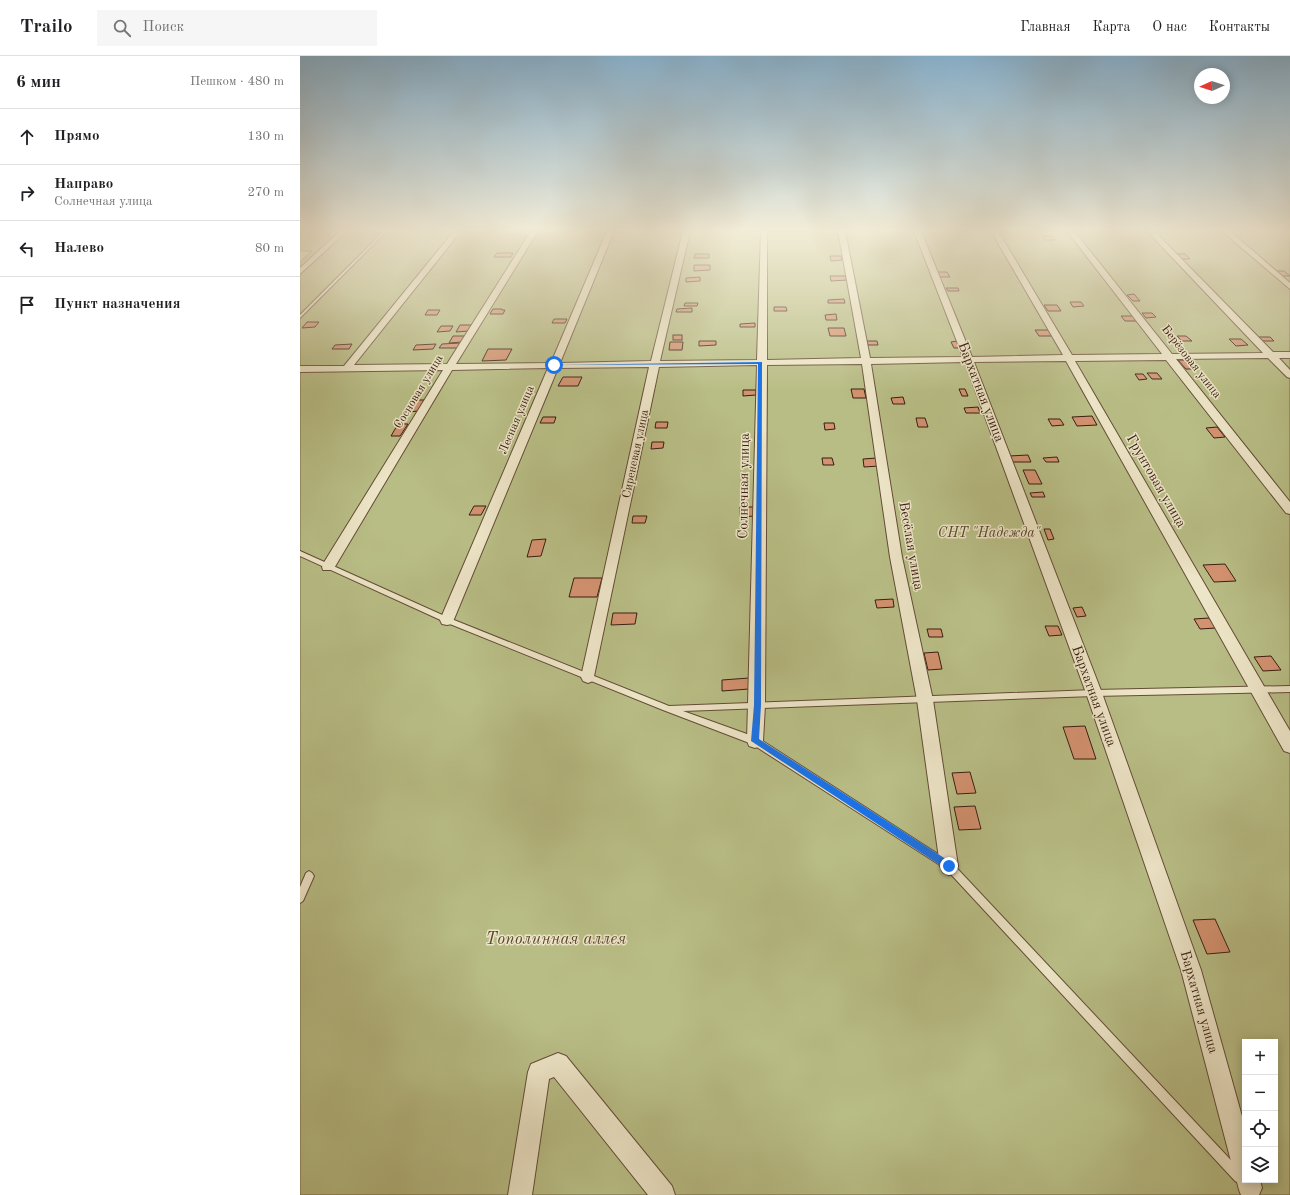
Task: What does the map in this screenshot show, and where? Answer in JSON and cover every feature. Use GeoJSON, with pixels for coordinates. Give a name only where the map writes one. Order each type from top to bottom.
{"type":"FeatureCollection","features":[{"type":"Feature","properties":{"kind":"street"},"geometry":{"type":"LineString","coordinates":[[348,367],[415,284]]}},
{"type":"Feature","properties":{"kind":"street","name":"Сосновая улица"},"geometry":{"type":"LineString","coordinates":[[328,567],[502,284]]}},
{"type":"Feature","properties":{"kind":"street","name":"Лесная улица"},"geometry":{"type":"LineString","coordinates":[[447,620],[588,284]]}},
{"type":"Feature","properties":{"kind":"street","name":"Сиреневая улица"},"geometry":{"type":"LineString","coordinates":[[588,677],[655,363],[674,284]]}},
{"type":"Feature","properties":{"kind":"street","name":"Солнечная улица"},"geometry":{"type":"LineString","coordinates":[[755,741],[757,705],[763,284]]}},
{"type":"Feature","properties":{"kind":"street","name":"Весёлая улица"},"geometry":{"type":"LineString","coordinates":[[851,284],[866,360],[896,558],[925,700],[949,866]]}},
{"type":"Feature","properties":{"kind":"street","name":"Бархатная улица"},"geometry":{"type":"LineString","coordinates":[[938,284],[968,359],[1094,693],[1191,970],[1242,1157]]}},
{"type":"Feature","properties":{"kind":"street","name":"Грунтовая улица"},"geometry":{"type":"LineString","coordinates":[[1025,284],[1290,746]]}},
{"type":"Feature","properties":{"kind":"street","name":"Берёзовая улица"},"geometry":{"type":"LineString","coordinates":[[1113,284],[1290,510]]}},
{"type":"Feature","properties":{"kind":"street"},"geometry":{"type":"LineString","coordinates":[[1202,284],[1290,375]]}},
{"type":"Feature","properties":{"kind":"street"},"geometry":{"type":"LineString","coordinates":[[300,369],[348,367],[761,363],[866,360],[1290,355]]}},
{"type":"Feature","properties":{"kind":"street"},"geometry":{"type":"LineString","coordinates":[[520,1195],[539,1072],[558,1064],[663,1195]]}},
{"type":"Feature","properties":{"kind":"lane"},"geometry":{"type":"LineString","coordinates":[[300,317],[333,284]]}},
{"type":"Feature","properties":{"kind":"lane"},"geometry":{"type":"LineString","coordinates":[[300,553],[447,620],[666,708],[755,741],[949,866],[1242,1173]]}},
{"type":"Feature","properties":{"kind":"lane"},"geometry":{"type":"LineString","coordinates":[[666,708],[1094,693],[1290,689]]}},
{"type":"Feature","properties":{"kind":"lane"},"geometry":{"type":"LineString","coordinates":[[300,898],[309,876]]}},
{"type":"Feature","properties":{"kind":"green space"},"geometry":{"type":"Polygon","coordinates":[[[300,284],[1290,284],[1290,1195],[300,1195],[300,284]]]}},
{"type":"Feature","properties":{"kind":"building"},"geometry":{"type":"Polygon","coordinates":[[[946,288],[958,288],[959,291],[948,291],[946,288]]]}},
{"type":"Feature","properties":{"kind":"building"},"geometry":{"type":"Polygon","coordinates":[[[1134,294],[1140,301],[1133,301],[1127,295],[1134,294]]]}},
{"type":"Feature","properties":{"kind":"building"},"geometry":{"type":"Polygon","coordinates":[[[844,299],[845,303],[828,303],[828,300],[844,299]]]}},
{"type":"Feature","properties":{"kind":"building"},"geometry":{"type":"Polygon","coordinates":[[[1070,302],[1081,302],[1084,306],[1073,307],[1070,302]]]}},
{"type":"Feature","properties":{"kind":"building"},"geometry":{"type":"Polygon","coordinates":[[[685,303],[698,303],[697,306],[684,306],[685,303]]]}},
{"type":"Feature","properties":{"kind":"building"},"geometry":{"type":"Polygon","coordinates":[[[1044,305],[1057,305],[1061,311],[1048,311],[1044,305]]]}},
{"type":"Feature","properties":{"kind":"building"},"geometry":{"type":"Polygon","coordinates":[[[774,307],[786,307],[787,311],[774,311],[774,307]]]}},
{"type":"Feature","properties":{"kind":"building"},"geometry":{"type":"Polygon","coordinates":[[[692,308],[692,312],[676,312],[677,309],[692,308]]]}},
{"type":"Feature","properties":{"kind":"building"},"geometry":{"type":"Polygon","coordinates":[[[493,309],[505,310],[503,314],[490,314],[493,309]]]}},
{"type":"Feature","properties":{"kind":"building"},"geometry":{"type":"Polygon","coordinates":[[[428,310],[440,310],[437,315],[425,315],[428,310]]]}},
{"type":"Feature","properties":{"kind":"building"},"geometry":{"type":"Polygon","coordinates":[[[1142,313],[1152,313],[1156,317],[1146,318],[1142,313]]]}},
{"type":"Feature","properties":{"kind":"building"},"geometry":{"type":"Polygon","coordinates":[[[836,314],[837,320],[826,320],[825,315],[836,314]]]}},
{"type":"Feature","properties":{"kind":"building"},"geometry":{"type":"Polygon","coordinates":[[[1121,316],[1133,316],[1137,321],[1125,321],[1121,316]]]}},
{"type":"Feature","properties":{"kind":"building"},"geometry":{"type":"Polygon","coordinates":[[[554,319],[567,319],[565,323],[552,323],[554,319]]]}},
{"type":"Feature","properties":{"kind":"building"},"geometry":{"type":"Polygon","coordinates":[[[307,322],[319,322],[315,327],[302,328],[307,322]]]}},
{"type":"Feature","properties":{"kind":"building"},"geometry":{"type":"Polygon","coordinates":[[[755,323],[755,327],[740,327],[740,324],[755,323]]]}},
{"type":"Feature","properties":{"kind":"building"},"geometry":{"type":"Polygon","coordinates":[[[460,325],[472,325],[468,331],[456,332],[460,325]]]}},
{"type":"Feature","properties":{"kind":"building"},"geometry":{"type":"Polygon","coordinates":[[[441,326],[453,326],[450,331],[437,332],[441,326]]]}},
{"type":"Feature","properties":{"kind":"building"},"geometry":{"type":"Polygon","coordinates":[[[828,328],[844,328],[846,336],[830,336],[828,328]]]}},
{"type":"Feature","properties":{"kind":"building"},"geometry":{"type":"Polygon","coordinates":[[[1035,330],[1048,330],[1052,336],[1039,336],[1035,330]]]}},
{"type":"Feature","properties":{"kind":"building"},"geometry":{"type":"Polygon","coordinates":[[[673,335],[682,335],[682,340],[673,340],[673,335]]]}},
{"type":"Feature","properties":{"kind":"building"},"geometry":{"type":"Polygon","coordinates":[[[453,336],[465,336],[462,342],[449,343],[453,336]]]}},
{"type":"Feature","properties":{"kind":"building"},"geometry":{"type":"Polygon","coordinates":[[[1177,336],[1186,336],[1192,341],[1182,341],[1177,336]]]}},
{"type":"Feature","properties":{"kind":"building"},"geometry":{"type":"Polygon","coordinates":[[[1256,337],[1270,337],[1274,341],[1260,341],[1256,337]]]}},
{"type":"Feature","properties":{"kind":"building"},"geometry":{"type":"Polygon","coordinates":[[[1229,339],[1241,339],[1248,345],[1236,346],[1229,339]]]}},
{"type":"Feature","properties":{"kind":"building"},"geometry":{"type":"Polygon","coordinates":[[[699,341],[716,341],[716,345],[699,346],[699,341]]]}},
{"type":"Feature","properties":{"kind":"building"},"geometry":{"type":"Polygon","coordinates":[[[867,341],[877,341],[878,345],[868,345],[867,341]]]}},
{"type":"Feature","properties":{"kind":"building"},"geometry":{"type":"Polygon","coordinates":[[[957,341],[960,348],[954,348],[951,342],[957,341]]]}},
{"type":"Feature","properties":{"kind":"building"},"geometry":{"type":"Polygon","coordinates":[[[670,342],[683,342],[682,350],[669,350],[670,342]]]}},
{"type":"Feature","properties":{"kind":"building"},"geometry":{"type":"Polygon","coordinates":[[[461,343],[458,348],[439,348],[442,344],[461,343]]]}},
{"type":"Feature","properties":{"kind":"building"},"geometry":{"type":"Polygon","coordinates":[[[352,344],[349,349],[332,349],[335,345],[352,344]]]}},
{"type":"Feature","properties":{"kind":"building"},"geometry":{"type":"Polygon","coordinates":[[[436,344],[433,349],[413,350],[416,345],[436,344]]]}},
{"type":"Feature","properties":{"kind":"building"},"geometry":{"type":"Polygon","coordinates":[[[488,349],[512,349],[506,360],[482,361],[488,349]]]}},
{"type":"Feature","properties":{"kind":"building"},"geometry":{"type":"Polygon","coordinates":[[[1178,360],[1190,360],[1198,369],[1186,369],[1178,360]]]}},
{"type":"Feature","properties":{"kind":"building"},"geometry":{"type":"Polygon","coordinates":[[[1147,373],[1157,373],[1162,379],[1152,379],[1147,373]]]}},
{"type":"Feature","properties":{"kind":"building"},"geometry":{"type":"Polygon","coordinates":[[[1135,374],[1143,374],[1147,379],[1139,380],[1135,374]]]}},
{"type":"Feature","properties":{"kind":"building"},"geometry":{"type":"Polygon","coordinates":[[[563,377],[582,377],[578,386],[558,386],[563,377]]]}},
{"type":"Feature","properties":{"kind":"building"},"geometry":{"type":"Polygon","coordinates":[[[851,389],[864,389],[866,398],[853,398],[851,389]]]}},
{"type":"Feature","properties":{"kind":"building"},"geometry":{"type":"Polygon","coordinates":[[[959,389],[965,389],[968,396],[962,396],[959,389]]]}},
{"type":"Feature","properties":{"kind":"building"},"geometry":{"type":"Polygon","coordinates":[[[743,390],[756,390],[756,395],[743,396],[743,390]]]}},
{"type":"Feature","properties":{"kind":"building"},"geometry":{"type":"Polygon","coordinates":[[[903,397],[905,404],[893,404],[891,398],[903,397]]]}},
{"type":"Feature","properties":{"kind":"building"},"geometry":{"type":"Polygon","coordinates":[[[416,400],[425,400],[418,411],[409,412],[416,400]]]}},
{"type":"Feature","properties":{"kind":"building"},"geometry":{"type":"Polygon","coordinates":[[[978,407],[980,413],[966,413],[964,408],[978,407]]]}},
{"type":"Feature","properties":{"kind":"building"},"geometry":{"type":"Polygon","coordinates":[[[1092,416],[1097,425],[1077,426],[1072,417],[1092,416]]]}},
{"type":"Feature","properties":{"kind":"building"},"geometry":{"type":"Polygon","coordinates":[[[543,417],[556,417],[554,423],[540,423],[543,417]]]}},
{"type":"Feature","properties":{"kind":"building"},"geometry":{"type":"Polygon","coordinates":[[[916,418],[925,418],[928,427],[918,427],[916,418]]]}},
{"type":"Feature","properties":{"kind":"building"},"geometry":{"type":"Polygon","coordinates":[[[1048,419],[1060,419],[1064,425],[1052,426],[1048,419]]]}},
{"type":"Feature","properties":{"kind":"building"},"geometry":{"type":"Polygon","coordinates":[[[656,422],[668,422],[667,428],[655,428],[656,422]]]}},
{"type":"Feature","properties":{"kind":"building"},"geometry":{"type":"Polygon","coordinates":[[[824,423],[834,423],[835,429],[825,430],[824,423]]]}},
{"type":"Feature","properties":{"kind":"building"},"geometry":{"type":"Polygon","coordinates":[[[398,424],[408,424],[400,436],[391,436],[398,424]]]}},
{"type":"Feature","properties":{"kind":"building"},"geometry":{"type":"Polygon","coordinates":[[[1217,427],[1225,437],[1214,438],[1206,428],[1217,427]]]}},
{"type":"Feature","properties":{"kind":"building"},"geometry":{"type":"Polygon","coordinates":[[[652,442],[664,442],[663,448],[651,449],[652,442]]]}},
{"type":"Feature","properties":{"kind":"building"},"geometry":{"type":"Polygon","coordinates":[[[1028,455],[1031,462],[1012,462],[1009,456],[1028,455]]]}},
{"type":"Feature","properties":{"kind":"building"},"geometry":{"type":"Polygon","coordinates":[[[1057,457],[1059,462],[1046,462],[1043,458],[1057,457]]]}},
{"type":"Feature","properties":{"kind":"building"},"geometry":{"type":"Polygon","coordinates":[[[822,458],[832,458],[834,465],[823,465],[822,458]]]}},
{"type":"Feature","properties":{"kind":"building"},"geometry":{"type":"Polygon","coordinates":[[[877,458],[879,466],[864,467],[863,459],[877,458]]]}},
{"type":"Feature","properties":{"kind":"building"},"geometry":{"type":"Polygon","coordinates":[[[1023,470],[1035,470],[1042,484],[1029,484],[1023,470]]]}},
{"type":"Feature","properties":{"kind":"building"},"geometry":{"type":"Polygon","coordinates":[[[1043,492],[1045,497],[1032,497],[1030,493],[1043,492]]]}},
{"type":"Feature","properties":{"kind":"building"},"geometry":{"type":"Polygon","coordinates":[[[474,506],[486,506],[481,515],[469,515],[474,506]]]}},
{"type":"Feature","properties":{"kind":"building"},"geometry":{"type":"Polygon","coordinates":[[[740,507],[754,507],[755,516],[740,517],[740,507]]]}},
{"type":"Feature","properties":{"kind":"building"},"geometry":{"type":"Polygon","coordinates":[[[633,516],[647,516],[645,523],[632,523],[633,516]]]}},
{"type":"Feature","properties":{"kind":"building"},"geometry":{"type":"Polygon","coordinates":[[[1044,529],[1050,529],[1054,539],[1048,540],[1044,529]]]}},
{"type":"Feature","properties":{"kind":"building"},"geometry":{"type":"Polygon","coordinates":[[[546,539],[541,556],[527,557],[532,540],[546,539]]]}},
{"type":"Feature","properties":{"kind":"building"},"geometry":{"type":"Polygon","coordinates":[[[1225,564],[1236,581],[1214,582],[1203,565],[1225,564]]]}},
{"type":"Feature","properties":{"kind":"building"},"geometry":{"type":"Polygon","coordinates":[[[574,578],[602,578],[597,597],[569,597],[574,578]]]}},
{"type":"Feature","properties":{"kind":"building"},"geometry":{"type":"Polygon","coordinates":[[[893,599],[894,607],[877,608],[875,600],[893,599]]]}},
{"type":"Feature","properties":{"kind":"building"},"geometry":{"type":"Polygon","coordinates":[[[1082,607],[1086,616],[1077,617],[1073,608],[1082,607]]]}},
{"type":"Feature","properties":{"kind":"building"},"geometry":{"type":"Polygon","coordinates":[[[613,613],[637,613],[635,624],[611,625],[613,613]]]}},
{"type":"Feature","properties":{"kind":"building"},"geometry":{"type":"Polygon","coordinates":[[[1209,618],[1216,628],[1200,629],[1194,619],[1209,618]]]}},
{"type":"Feature","properties":{"kind":"building"},"geometry":{"type":"Polygon","coordinates":[[[1045,626],[1058,626],[1062,635],[1049,636],[1045,626]]]}},
{"type":"Feature","properties":{"kind":"building"},"geometry":{"type":"Polygon","coordinates":[[[927,629],[941,629],[943,637],[929,637],[927,629]]]}},
{"type":"Feature","properties":{"kind":"building"},"geometry":{"type":"Polygon","coordinates":[[[938,652],[942,669],[928,670],[924,653],[938,652]]]}},
{"type":"Feature","properties":{"kind":"building"},"geometry":{"type":"Polygon","coordinates":[[[1271,656],[1281,670],[1263,671],[1254,657],[1271,656]]]}},
{"type":"Feature","properties":{"kind":"building"},"geometry":{"type":"Polygon","coordinates":[[[749,678],[749,689],[722,691],[722,680],[749,678]]]}},
{"type":"Feature","properties":{"kind":"building"},"geometry":{"type":"Polygon","coordinates":[[[1085,726],[1096,759],[1074,759],[1063,727],[1085,726]]]}},
{"type":"Feature","properties":{"kind":"building"},"geometry":{"type":"Polygon","coordinates":[[[970,772],[976,793],[957,794],[952,773],[970,772]]]}},
{"type":"Feature","properties":{"kind":"building"},"geometry":{"type":"Polygon","coordinates":[[[975,806],[981,829],[959,830],[954,807],[975,806]]]}},
{"type":"Feature","properties":{"kind":"building"},"geometry":{"type":"Polygon","coordinates":[[[1215,919],[1230,952],[1207,954],[1193,920],[1215,919]]]}},
{"type":"Feature","properties":{"kind":"route"},"geometry":{"type":"LineString","coordinates":[[554,365],[761,363],[757,705],[755,741],[949,866]]}},
{"type":"Feature","properties":{"kind":"park label","name":"СНТ \"Надежда\""},"geometry":{"type":"Point","coordinates":[989,533]}},
{"type":"Feature","properties":{"kind":"park label","name":"Тополинная аллея"},"geometry":{"type":"Point","coordinates":[556,939]}}]}
